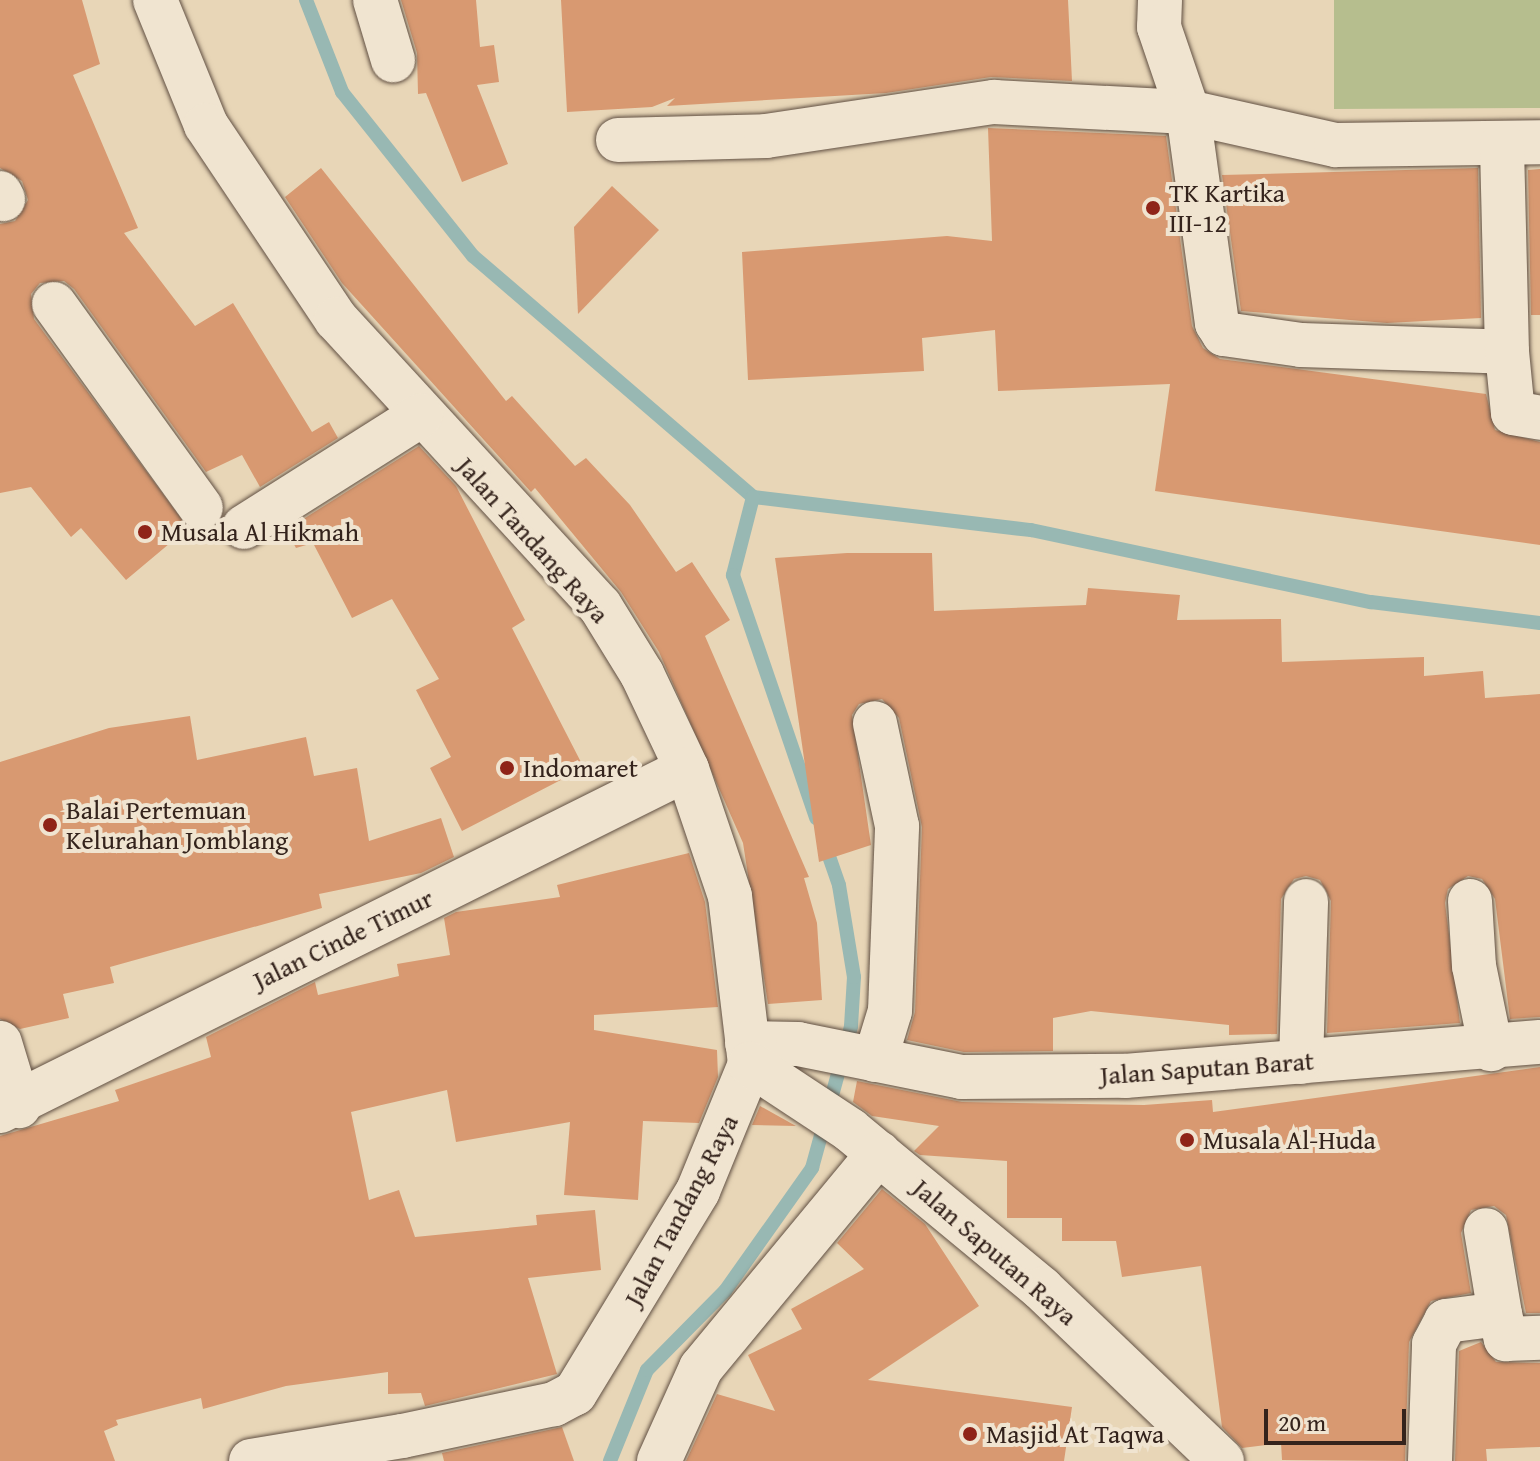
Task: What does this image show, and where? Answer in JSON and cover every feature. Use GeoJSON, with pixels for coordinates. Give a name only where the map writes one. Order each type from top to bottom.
{"type":"FeatureCollection","features":[{"type":"Feature","properties":{"kind":"street","name":"Jalan Tandang Raya"},"geometry":{"type":"LineString","coordinates":[[155,0],[165,36],[206,125],[264,217],[336,319],[421,415],[600,606],[663,713],[687,769],[730,896],[748,1053],[698,1191],[575,1393],[554,1404],[402,1436],[251,1461]]}},
{"type":"Feature","properties":{"kind":"street"},"geometry":{"type":"LineString","coordinates":[[375,0],[393,60]]}},
{"type":"Feature","properties":{"kind":"street"},"geometry":{"type":"LineString","coordinates":[[1160,0],[1159,27],[1188,112],[1217,323],[1224,334],[1301,345],[1507,352]]}},
{"type":"Feature","properties":{"kind":"street"},"geometry":{"type":"LineString","coordinates":[[618,140],[766,136],[994,102],[1188,112],[1336,145],[1521,143],[1507,352],[1513,413],[1540,418]]}},
{"type":"Feature","properties":{"kind":"street"},"geometry":{"type":"LineString","coordinates":[[54,304],[201,508]]}},
{"type":"Feature","properties":{"kind":"street"},"geometry":{"type":"LineString","coordinates":[[244,527],[421,415]]}},
{"type":"Feature","properties":{"kind":"street"},"geometry":{"type":"LineString","coordinates":[[875,723],[897,826],[890,1011],[875,1060]]}},
{"type":"Feature","properties":{"kind":"street","name":"Jalan Cinde Timur"},"geometry":{"type":"LineString","coordinates":[[10,1109],[687,769]]}},
{"type":"Feature","properties":{"kind":"street"},"geometry":{"type":"LineString","coordinates":[[1301,1062],[1306,901]]}},
{"type":"Feature","properties":{"kind":"street"},"geometry":{"type":"LineString","coordinates":[[1470,901],[1474,966],[1491,1049]]}},
{"type":"Feature","properties":{"kind":"street","name":"Jalan Saputan Barat"},"geometry":{"type":"LineString","coordinates":[[748,1053],[798,1044],[962,1077],[1125,1076],[1491,1049],[1540,1042]]}},
{"type":"Feature","properties":{"kind":"street"},"geometry":{"type":"LineString","coordinates":[[0,1043],[10,1109]]}},
{"type":"Feature","properties":{"kind":"street","name":"Jalan Saputan Raya"},"geometry":{"type":"LineString","coordinates":[[748,1053],[790,1089],[865,1141],[1042,1289],[1214,1458]]}},
{"type":"Feature","properties":{"kind":"street"},"geometry":{"type":"LineString","coordinates":[[659,1461],[701,1368],[865,1141]]}},
{"type":"Feature","properties":{"kind":"street"},"geometry":{"type":"LineString","coordinates":[[1486,1230],[1506,1339],[1540,1338]]}},
{"type":"Feature","properties":{"kind":"street"},"geometry":{"type":"LineString","coordinates":[[1430,1461],[1434,1344],[1446,1321],[1500,1314]]}},
{"type":"Feature","properties":{"kind":"green space"},"geometry":{"type":"Polygon","coordinates":[[[1334,0],[1540,0],[1540,108],[1334,109],[1334,0]]]}},
{"type":"Feature","properties":{"kind":"building"},"geometry":{"type":"Polygon","coordinates":[[[0,0],[82,0],[100,64],[73,75],[138,228],[124,233],[195,326],[233,303],[312,432],[329,422],[338,438],[260,487],[242,455],[206,472],[74,289],[64,281],[40,283],[31,294],[34,319],[188,528],[126,580],[81,528],[71,537],[31,487],[0,493],[0,224],[15,221],[28,200],[22,181],[0,168],[0,0]]]}},
{"type":"Feature","properties":{"kind":"building"},"geometry":{"type":"Polygon","coordinates":[[[401,0],[476,0],[480,47],[494,45],[499,82],[477,85],[508,164],[462,182],[426,93],[418,94],[417,53],[401,0]]]}},
{"type":"Feature","properties":{"kind":"building"},"geometry":{"type":"Polygon","coordinates":[[[561,0],[1068,0],[1072,81],[991,77],[886,93],[667,106],[675,98],[652,107],[567,112],[561,0]]]}},
{"type":"Feature","properties":{"kind":"building"},"geometry":{"type":"Polygon","coordinates":[[[988,128],[1166,136],[1192,326],[1203,348],[1220,359],[1486,394],[1495,430],[1540,442],[1540,545],[1155,491],[1170,384],[998,391],[995,330],[922,338],[924,371],[748,380],[742,252],[947,236],[992,241],[988,128]]]}},
{"type":"Feature","properties":{"kind":"building"},"geometry":{"type":"Polygon","coordinates":[[[321,168],[506,401],[512,396],[575,466],[586,458],[630,505],[676,572],[692,562],[730,620],[705,636],[809,877],[804,878],[817,923],[822,1000],[768,1004],[743,843],[659,652],[621,592],[535,488],[531,492],[342,283],[285,197],[321,168]]]}},
{"type":"Feature","properties":{"kind":"building"},"geometry":{"type":"Polygon","coordinates":[[[1478,168],[1481,318],[1387,323],[1241,311],[1222,175],[1478,168]]]}},
{"type":"Feature","properties":{"kind":"building"},"geometry":{"type":"Polygon","coordinates":[[[1540,169],[1540,315],[1531,315],[1528,170],[1540,169]]]}},
{"type":"Feature","properties":{"kind":"building"},"geometry":{"type":"Polygon","coordinates":[[[612,186],[659,230],[578,314],[574,227],[612,186]]]}},
{"type":"Feature","properties":{"kind":"building"},"geometry":{"type":"Polygon","coordinates":[[[419,446],[456,486],[525,620],[512,628],[584,768],[462,831],[430,768],[451,757],[416,690],[439,679],[392,599],[352,618],[313,543],[296,548],[286,530],[419,446]]]}},
{"type":"Feature","properties":{"kind":"building"},"geometry":{"type":"Polygon","coordinates":[[[847,553],[932,553],[934,611],[1086,605],[1088,588],[1180,595],[1177,620],[1281,619],[1282,662],[1424,657],[1424,676],[1483,671],[1485,698],[1540,694],[1540,1017],[1510,1019],[1495,899],[1482,879],[1468,876],[1448,889],[1445,903],[1460,1023],[1327,1033],[1331,901],[1320,880],[1306,876],[1294,879],[1281,899],[1277,1034],[1229,1035],[1229,1025],[1091,1011],[1053,1018],[1053,1051],[964,1052],[907,1040],[915,1012],[922,827],[899,718],[882,699],[859,704],[852,715],[871,845],[819,862],[775,558],[847,553]]]}},
{"type":"Feature","properties":{"kind":"building"},"geometry":{"type":"Polygon","coordinates":[[[190,716],[197,760],[306,737],[314,776],[357,768],[369,841],[441,818],[454,857],[421,873],[319,894],[322,908],[110,967],[114,983],[63,994],[69,1018],[20,1029],[0,1019],[0,762],[109,728],[190,716]]]}},
{"type":"Feature","properties":{"kind":"building"},"geometry":{"type":"Polygon","coordinates":[[[689,853],[705,902],[718,1007],[594,1015],[594,1030],[717,1050],[718,1077],[699,1123],[643,1121],[638,1200],[564,1195],[570,1122],[456,1142],[447,1090],[351,1112],[369,1200],[399,1190],[415,1237],[537,1225],[536,1215],[595,1210],[601,1270],[528,1278],[557,1374],[425,1406],[421,1393],[388,1394],[388,1372],[286,1386],[203,1409],[201,1398],[116,1420],[118,1425],[104,1431],[115,1461],[0,1461],[0,1136],[119,1101],[115,1090],[211,1057],[206,1037],[315,982],[318,995],[399,976],[397,964],[450,955],[444,918],[456,912],[560,897],[557,885],[689,853]]]}},
{"type":"Feature","properties":{"kind":"building"},"geometry":{"type":"Polygon","coordinates":[[[1540,1067],[1540,1313],[1526,1313],[1506,1215],[1494,1206],[1471,1210],[1461,1233],[1471,1293],[1431,1301],[1409,1342],[1405,1461],[1282,1460],[1281,1443],[1242,1448],[1222,1427],[1201,1266],[1122,1277],[1116,1241],[1062,1241],[1062,1218],[1007,1218],[1007,1161],[920,1155],[914,1151],[939,1126],[872,1116],[853,1102],[857,1081],[962,1102],[1144,1105],[1212,1100],[1213,1112],[1540,1067]]]}},
{"type":"Feature","properties":{"kind":"building"},"geometry":{"type":"Polygon","coordinates":[[[760,1106],[796,1126],[752,1125],[760,1106]]]}},
{"type":"Feature","properties":{"kind":"building"},"geometry":{"type":"Polygon","coordinates":[[[882,1189],[925,1224],[979,1306],[868,1380],[1072,1407],[1064,1461],[686,1461],[717,1394],[775,1411],[748,1355],[802,1329],[791,1309],[864,1269],[837,1243],[882,1189]]]}},
{"type":"Feature","properties":{"kind":"building"},"geometry":{"type":"Polygon","coordinates":[[[1481,1342],[1496,1362],[1540,1363],[1540,1447],[1486,1449],[1487,1461],[1455,1461],[1459,1351],[1481,1342]]]}},
{"type":"Feature","properties":{"kind":"building"},"geometry":{"type":"Polygon","coordinates":[[[562,1427],[574,1461],[444,1461],[442,1453],[562,1427]]]}},
{"type":"Feature","properties":{"kind":"waterway"},"geometry":{"type":"LineString","coordinates":[[306,0],[342,92],[473,256],[753,497],[1031,530],[1371,602],[1540,623]]}},
{"type":"Feature","properties":{"kind":"waterway"},"geometry":{"type":"LineString","coordinates":[[753,497],[733,575],[816,818]]}},
{"type":"Feature","properties":{"kind":"waterway"},"geometry":{"type":"LineString","coordinates":[[610,1461],[647,1370],[725,1291],[812,1168],[851,1026],[854,977],[839,885],[824,842]]}},
{"type":"Feature","properties":{"kind":"place","name":"TK Kartika III-12"},"geometry":{"type":"Point","coordinates":[1153,208]}},
{"type":"Feature","properties":{"kind":"place","name":"Musala Al Hikmah"},"geometry":{"type":"Point","coordinates":[145,532]}},
{"type":"Feature","properties":{"kind":"place","name":"Indomaret"},"geometry":{"type":"Point","coordinates":[507,768]}},
{"type":"Feature","properties":{"kind":"place","name":"Balai Pertemuan Kelurahan Jomblang"},"geometry":{"type":"Point","coordinates":[50,825]}},
{"type":"Feature","properties":{"kind":"place","name":"Musala Al-Huda"},"geometry":{"type":"Point","coordinates":[1187,1140]}},
{"type":"Feature","properties":{"kind":"place","name":"Masjid At Taqwa"},"geometry":{"type":"Point","coordinates":[970,1434]}}]}
